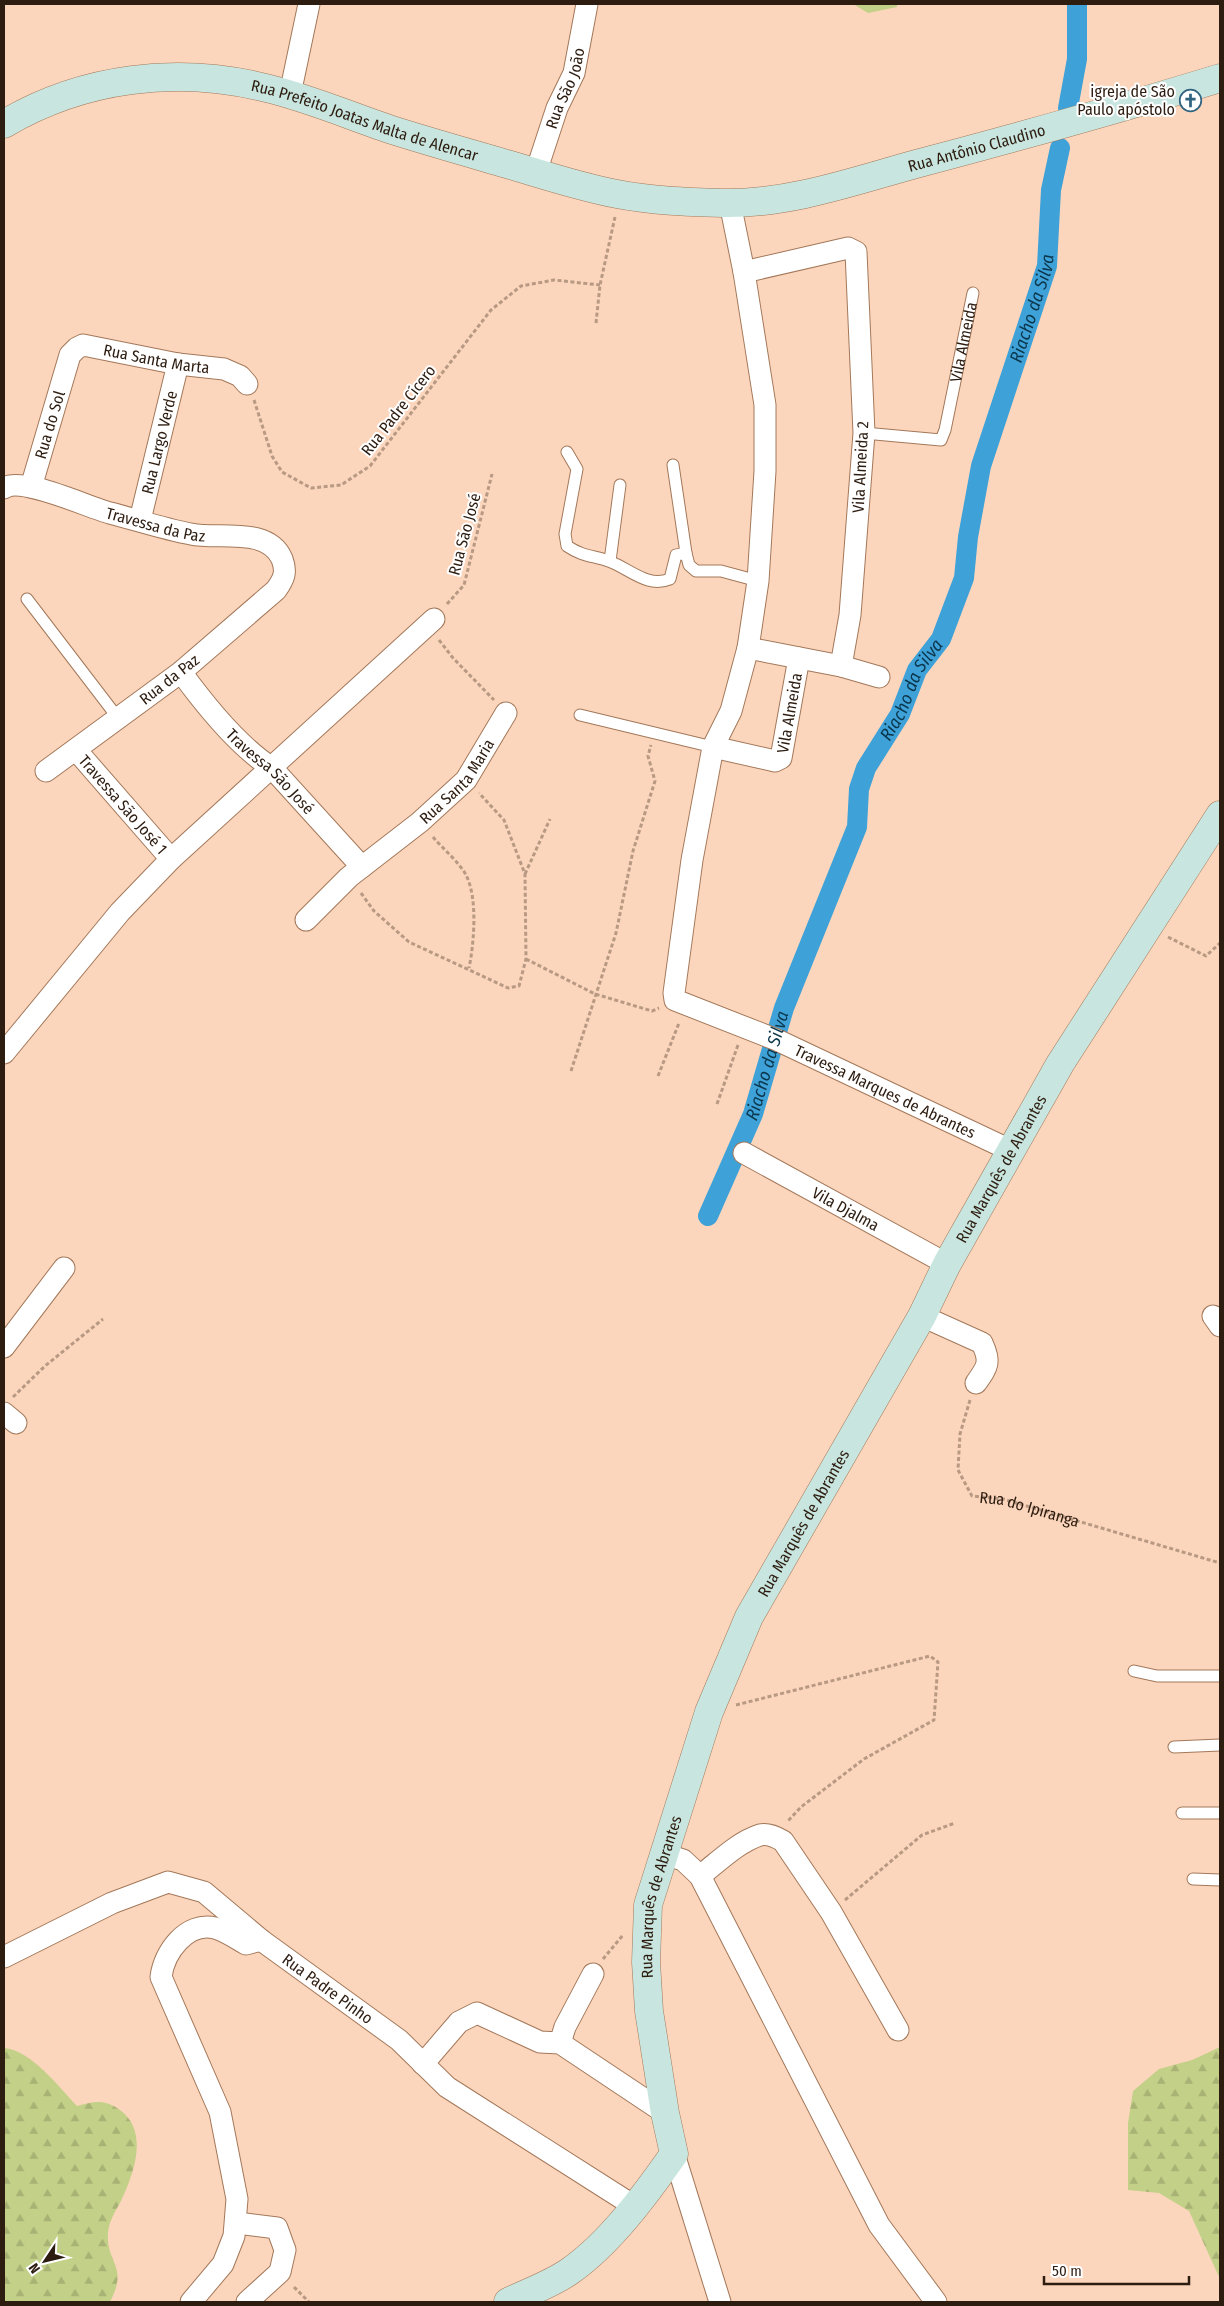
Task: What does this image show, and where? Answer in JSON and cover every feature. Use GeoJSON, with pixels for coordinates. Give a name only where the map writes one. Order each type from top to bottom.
{"type":"FeatureCollection","features":[{"type":"Feature","properties":{"kind":"street"},"geometry":{"type":"LineString","coordinates":[[290,94],[309,4]]}},
{"type":"Feature","properties":{"kind":"street","name":"Rua São João"},"geometry":{"type":"LineString","coordinates":[[536,172],[556,108],[574,73],[587,4]]}},
{"type":"Feature","properties":{"kind":"street","name":"Rua Prefeito Joatas Malta de Alencar"},"geometry":{"type":"LineString","coordinates":[[4,124],[43,103],[80,90],[139,78],[192,76],[227,80],[290,94],[394,130],[620,195],[676,201],[730,203]]}},
{"type":"Feature","properties":{"kind":"street","name":"Rua Antônio Claudino"},"geometry":{"type":"LineString","coordinates":[[730,203],[795,196],[1097,116],[1220,78]]}},
{"type":"Feature","properties":{"kind":"street"},"geometry":{"type":"LineString","coordinates":[[681,1003],[674,993],[692,860],[713,747],[731,711],[748,648],[758,580],[765,471],[765,405],[744,272],[730,203]]}},
{"type":"Feature","properties":{"kind":"street","name":"Vila Almeida 2"},"geometry":{"type":"LineString","coordinates":[[744,272],[848,248],[856,252],[864,433],[850,615],[841,666]]}},
{"type":"Feature","properties":{"kind":"street","name":"Rua Santa Marta"},"geometry":{"type":"LineString","coordinates":[[68,361],[73,351],[83,345],[178,364],[224,369],[240,376],[247,384]]}},
{"type":"Feature","properties":{"kind":"street","name":"Rua do Sol"},"geometry":{"type":"LineString","coordinates":[[31,487],[68,361]]}},
{"type":"Feature","properties":{"kind":"street","name":"Rua Largo Verde"},"geometry":{"type":"LineString","coordinates":[[140,520],[178,364]]}},
{"type":"Feature","properties":{"kind":"street","name":"Travessa da Paz"},"geometry":{"type":"LineString","coordinates":[[4,488],[9,485],[31,487],[108,513],[193,535],[258,539],[267,543],[281,556],[286,572],[284,579]]}},
{"type":"Feature","properties":{"kind":"street","name":"Rua da Paz"},"geometry":{"type":"LineString","coordinates":[[46,771],[181,672],[276,590],[284,579]]}},
{"type":"Feature","properties":{"kind":"street"},"geometry":{"type":"LineString","coordinates":[[4,1053],[120,912],[171,859],[434,619]]}},
{"type":"Feature","properties":{"kind":"street"},"geometry":{"type":"LineString","coordinates":[[748,648],[841,666],[879,677]]}},
{"type":"Feature","properties":{"kind":"street","name":"Vila Almeida"},"geometry":{"type":"LineString","coordinates":[[713,747],[775,761],[781,758],[799,658]]}},
{"type":"Feature","properties":{"kind":"street","name":"Travessa São José"},"geometry":{"type":"LineString","coordinates":[[181,672],[199,696],[258,759],[272,768],[355,872]]}},
{"type":"Feature","properties":{"kind":"street","name":"Rua Santa Maria"},"geometry":{"type":"LineString","coordinates":[[306,920],[355,872],[420,822],[466,780],[506,712]]}},
{"type":"Feature","properties":{"kind":"street","name":"Travessa São José 1"},"geometry":{"type":"LineString","coordinates":[[76,750],[171,859]]}},
{"type":"Feature","properties":{"kind":"street","name":"Rua Marquês de Abrantes"},"geometry":{"type":"LineString","coordinates":[[720,2302],[674,2154],[665,2113],[646,1987],[648,1905],[709,1712],[749,1617],[922,1316],[947,1264],[1060,1064],[1220,815]]}},
{"type":"Feature","properties":{"kind":"street","name":"Travessa Marques de Abrantes"},"geometry":{"type":"LineString","coordinates":[[681,1003],[777,1040],[1012,1151]]}},
{"type":"Feature","properties":{"kind":"street","name":"Vila Djalma"},"geometry":{"type":"LineString","coordinates":[[744,1153],[947,1264]]}},
{"type":"Feature","properties":{"kind":"street"},"geometry":{"type":"LineString","coordinates":[[4,1347],[64,1268]]}},
{"type":"Feature","properties":{"kind":"street"},"geometry":{"type":"LineString","coordinates":[[922,1316],[982,1343],[988,1357],[986,1369],[976,1383]]}},
{"type":"Feature","properties":{"kind":"street"},"geometry":{"type":"LineString","coordinates":[[700,1876],[738,1847],[761,1834],[773,1836],[782,1841],[831,1912],[898,2030]]}},
{"type":"Feature","properties":{"kind":"street"},"geometry":{"type":"LineString","coordinates":[[664,1854],[683,1860],[700,1876],[879,2225],[936,2302]]}},
{"type":"Feature","properties":{"kind":"street","name":"Rua Padre Pinho"},"geometry":{"type":"LineString","coordinates":[[4,1957],[112,1903],[168,1882],[204,1892],[261,1940],[399,2040],[447,2087],[634,2206]]}},
{"type":"Feature","properties":{"kind":"street"},"geometry":{"type":"LineString","coordinates":[[191,2302],[222,2264],[234,2236],[237,2223],[237,2199],[220,2112],[162,1977],[163,1964],[176,1942],[200,1927],[216,1928],[246,1944],[261,1940]]}},
{"type":"Feature","properties":{"kind":"street"},"geometry":{"type":"LineString","coordinates":[[560,2044],[566,2027],[593,1974]]}},
{"type":"Feature","properties":{"kind":"street"},"geometry":{"type":"LineString","coordinates":[[423,2064],[459,2022],[478,2013],[540,2042],[560,2044],[665,2113]]}},
{"type":"Feature","properties":{"kind":"street"},"geometry":{"type":"LineString","coordinates":[[508,2302],[569,2272],[605,2240],[674,2154]]}},
{"type":"Feature","properties":{"kind":"street"},"geometry":{"type":"LineString","coordinates":[[237,2223],[277,2228],[285,2250],[280,2272],[247,2302]]}},
{"type":"Feature","properties":{"kind":"lane","name":"Vila Almeida"},"geometry":{"type":"LineString","coordinates":[[864,433],[941,440],[945,430],[973,293]]}},
{"type":"Feature","properties":{"kind":"lane"},"geometry":{"type":"LineString","coordinates":[[568,452],[577,469],[565,534],[567,546],[581,556],[610,562],[643,579],[661,582],[670,579],[676,555],[686,553]]}},
{"type":"Feature","properties":{"kind":"lane"},"geometry":{"type":"LineString","coordinates":[[673,464],[689,565],[696,571],[721,571],[758,580]]}},
{"type":"Feature","properties":{"kind":"lane"},"geometry":{"type":"LineString","coordinates":[[610,562],[620,485]]}},
{"type":"Feature","properties":{"kind":"lane"},"geometry":{"type":"LineString","coordinates":[[27,598],[118,718]]}},
{"type":"Feature","properties":{"kind":"lane"},"geometry":{"type":"LineString","coordinates":[[580,715],[654,731],[713,747]]}},
{"type":"Feature","properties":{"kind":"lane"},"geometry":{"type":"LineString","coordinates":[[1134,1671],[1157,1676],[1220,1676]]}},
{"type":"Feature","properties":{"kind":"lane"},"geometry":{"type":"LineString","coordinates":[[1174,1747],[1220,1745]]}},
{"type":"Feature","properties":{"kind":"lane"},"geometry":{"type":"LineString","coordinates":[[1182,1813],[1220,1813]]}},
{"type":"Feature","properties":{"kind":"lane"},"geometry":{"type":"LineString","coordinates":[[1193,1879],[1220,1880]]}},
{"type":"Feature","properties":{"kind":"path"},"geometry":{"type":"LineString","coordinates":[[596,323],[600,285],[620,195]]}},
{"type":"Feature","properties":{"kind":"path","name":"Rua Padre Cícero"},"geometry":{"type":"LineString","coordinates":[[247,384],[259,410],[272,456],[282,472],[311,488],[341,486],[370,466],[491,310],[522,286],[554,280],[600,285]]}},
{"type":"Feature","properties":{"kind":"path","name":"Rua São José"},"geometry":{"type":"LineString","coordinates":[[434,619],[464,585],[492,474]]}},
{"type":"Feature","properties":{"kind":"path"},"geometry":{"type":"LineString","coordinates":[[434,619],[437,637],[453,658],[506,712]]}},
{"type":"Feature","properties":{"kind":"path"},"geometry":{"type":"LineString","coordinates":[[571,1071],[616,933],[633,851],[655,781],[648,756],[654,731]]}},
{"type":"Feature","properties":{"kind":"path"},"geometry":{"type":"LineString","coordinates":[[355,872],[374,911],[409,942],[500,982],[508,988],[519,986],[526,959],[525,874],[504,820],[466,780]]}},
{"type":"Feature","properties":{"kind":"path"},"geometry":{"type":"LineString","coordinates":[[525,874],[550,819]]}},
{"type":"Feature","properties":{"kind":"path"},"geometry":{"type":"LineString","coordinates":[[420,822],[466,876],[473,906],[472,953],[469,968]]}},
{"type":"Feature","properties":{"kind":"path"},"geometry":{"type":"LineString","coordinates":[[1148,928],[1206,956],[1220,943]]}},
{"type":"Feature","properties":{"kind":"path"},"geometry":{"type":"LineString","coordinates":[[526,959],[595,994],[652,1011],[681,1003]]}},
{"type":"Feature","properties":{"kind":"path"},"geometry":{"type":"LineString","coordinates":[[658,1076],[681,1003]]}},
{"type":"Feature","properties":{"kind":"path"},"geometry":{"type":"LineString","coordinates":[[717,1104],[749,1030]]}},
{"type":"Feature","properties":{"kind":"path"},"geometry":{"type":"LineString","coordinates":[[10,1412],[45,1366],[104,1319]]}},
{"type":"Feature","properties":{"kind":"path","name":"Rua do Ipiranga"},"geometry":{"type":"LineString","coordinates":[[976,1383],[960,1434],[958,1470],[972,1496],[1003,1499],[1220,1563]]}},
{"type":"Feature","properties":{"kind":"path"},"geometry":{"type":"LineString","coordinates":[[757,1698],[930,1656],[938,1662],[934,1720],[864,1760],[801,1807],[773,1836]]}},
{"type":"Feature","properties":{"kind":"path"},"geometry":{"type":"LineString","coordinates":[[831,1912],[922,1835],[955,1823]]}},
{"type":"Feature","properties":{"kind":"path"},"geometry":{"type":"LineString","coordinates":[[593,1974],[648,1905]]}},
{"type":"Feature","properties":{"kind":"green space"},"geometry":{"type":"Polygon","coordinates":[[[853,4],[897,4],[897,7],[868,13],[853,4]]]}},
{"type":"Feature","properties":{"kind":"green space"},"geometry":{"type":"Polygon","coordinates":[[[1220,2047],[1220,2279],[1189,2211],[1159,2193],[1128,2190],[1128,2123],[1133,2091],[1159,2069],[1192,2060],[1220,2047]]]}},
{"type":"Feature","properties":{"kind":"green space"},"geometry":{"type":"Polygon","coordinates":[[[4,2048],[14,2050],[34,2062],[77,2106],[99,2102],[115,2106],[129,2119],[134,2130],[137,2142],[134,2167],[108,2233],[110,2252],[117,2272],[115,2290],[110,2302],[4,2302],[4,2048]]]}},
{"type":"Feature","properties":{"kind":"waterway","name":"Riacho da Silva"},"geometry":{"type":"LineString","coordinates":[[1068,108],[1077,59],[1077,4]]}},
{"type":"Feature","properties":{"kind":"waterway","name":"Riacho da Silva"},"geometry":{"type":"LineString","coordinates":[[708,1216],[753,1114],[784,1008],[857,827],[859,789],[866,768],[900,714],[917,670],[941,639],[964,578],[968,537],[981,466],[1047,266],[1051,190],[1060,148]]}},
{"type":"Feature","properties":{"kind":"place","name":"igreja de São Paulo apóstolo"},"geometry":{"type":"Point","coordinates":[1191,100]}}]}
